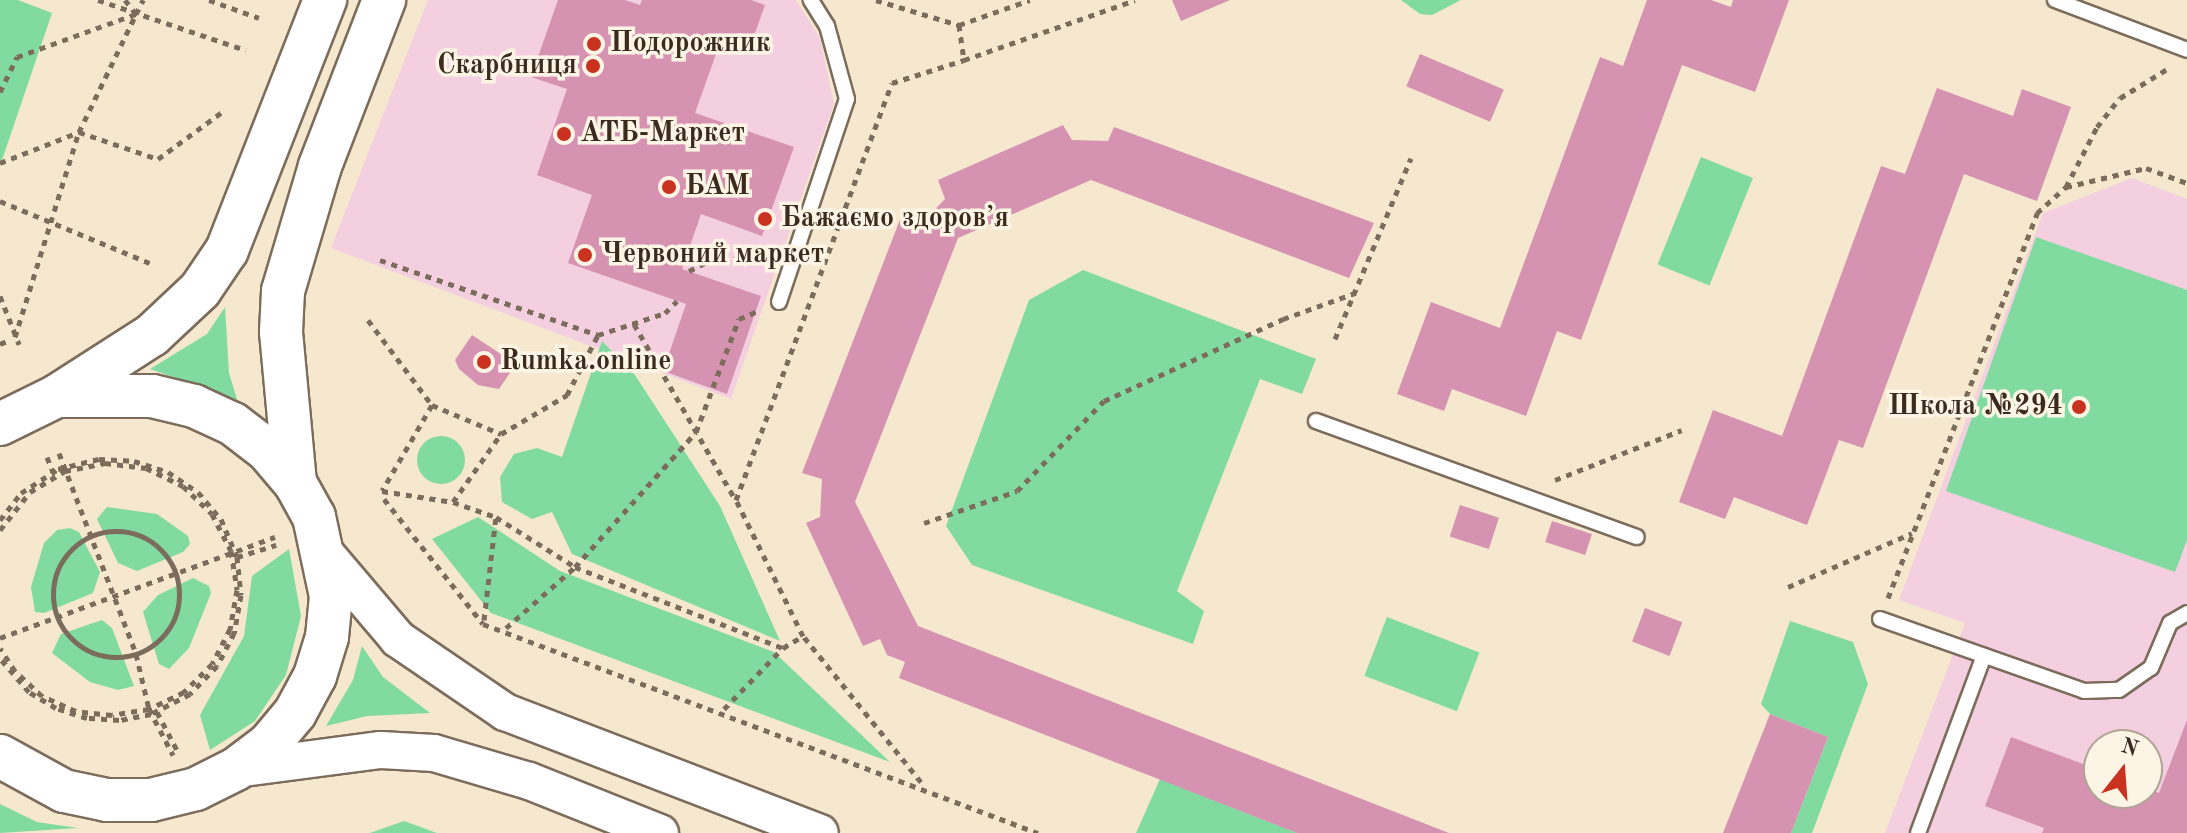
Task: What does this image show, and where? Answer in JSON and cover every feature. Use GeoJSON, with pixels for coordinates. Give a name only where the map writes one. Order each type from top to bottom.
{"type":"FeatureCollection","features":[{"type":"Feature","properties":{"kind":"main road"},"geometry":{"type":"LineString","coordinates":[[0,424],[57,396],[152,335],[200,290],[232,237],[325,0]]}},
{"type":"Feature","properties":{"kind":"main road"},"geometry":{"type":"LineString","coordinates":[[295,483],[281,332],[283,291],[320,166],[384,0]]}},
{"type":"Feature","properties":{"kind":"main road"},"geometry":{"type":"LineString","coordinates":[[0,756],[64,791],[107,800],[151,800],[196,789],[236,769],[286,723],[315,676],[327,637],[331,596],[326,554],[295,483],[267,450],[233,424],[194,406],[152,396],[57,396]]}},
{"type":"Feature","properties":{"kind":"main road"},"geometry":{"type":"LineString","coordinates":[[108,833],[151,800]]}},
{"type":"Feature","properties":{"kind":"street"},"geometry":{"type":"LineString","coordinates":[[326,554],[398,639],[505,712],[820,833]]}},
{"type":"Feature","properties":{"kind":"street"},"geometry":{"type":"LineString","coordinates":[[236,769],[381,750],[434,753],[517,777],[660,833]]}},
{"type":"Feature","properties":{"kind":"lane"},"geometry":{"type":"LineString","coordinates":[[779,302],[847,99],[827,26],[811,0]]}},
{"type":"Feature","properties":{"kind":"lane"},"geometry":{"type":"LineString","coordinates":[[2055,0],[2187,50]]}},
{"type":"Feature","properties":{"kind":"lane"},"geometry":{"type":"LineString","coordinates":[[1316,421],[1637,537]]}},
{"type":"Feature","properties":{"kind":"lane"},"geometry":{"type":"LineString","coordinates":[[1880,619],[2084,691],[2119,690],[2151,668],[2170,623],[2187,613]]}},
{"type":"Feature","properties":{"kind":"lane"},"geometry":{"type":"LineString","coordinates":[[1918,833],[1984,656]]}},
{"type":"Feature","properties":{"kind":"path"},"geometry":{"type":"LineString","coordinates":[[98,0],[246,50]]}},
{"type":"Feature","properties":{"kind":"path"},"geometry":{"type":"LineString","coordinates":[[125,0],[136,14]]}},
{"type":"Feature","properties":{"kind":"path"},"geometry":{"type":"LineString","coordinates":[[15,337],[79,132],[143,0]]}},
{"type":"Feature","properties":{"kind":"path"},"geometry":{"type":"LineString","coordinates":[[209,0],[259,18]]}},
{"type":"Feature","properties":{"kind":"path"},"geometry":{"type":"LineString","coordinates":[[876,0],[959,25],[1030,0]]}},
{"type":"Feature","properties":{"kind":"path"},"geometry":{"type":"LineString","coordinates":[[736,500],[892,83],[1135,0]]}},
{"type":"Feature","properties":{"kind":"path"},"geometry":{"type":"LineString","coordinates":[[0,92],[17,57],[136,14]]}},
{"type":"Feature","properties":{"kind":"path"},"geometry":{"type":"LineString","coordinates":[[959,25],[964,60]]}},
{"type":"Feature","properties":{"kind":"path"},"geometry":{"type":"LineString","coordinates":[[1880,619],[2037,213],[2066,187],[2097,127],[2120,98],[2174,65]]}},
{"type":"Feature","properties":{"kind":"path"},"geometry":{"type":"LineString","coordinates":[[0,163],[79,132],[158,159],[222,112]]}},
{"type":"Feature","properties":{"kind":"path"},"geometry":{"type":"LineString","coordinates":[[1335,339],[1411,158]]}},
{"type":"Feature","properties":{"kind":"path"},"geometry":{"type":"LineString","coordinates":[[2066,187],[2146,168],[2187,183]]}},
{"type":"Feature","properties":{"kind":"path"},"geometry":{"type":"LineString","coordinates":[[0,201],[150,263]]}},
{"type":"Feature","properties":{"kind":"path"},"geometry":{"type":"LineString","coordinates":[[689,271],[709,261],[828,253]]}},
{"type":"Feature","properties":{"kind":"path"},"geometry":{"type":"LineString","coordinates":[[380,260],[598,335],[665,313],[677,301]]}},
{"type":"Feature","properties":{"kind":"path"},"geometry":{"type":"LineString","coordinates":[[924,523],[1017,491],[1104,401],[1283,319],[1355,293]]}},
{"type":"Feature","properties":{"kind":"path"},"geometry":{"type":"LineString","coordinates":[[0,296],[19,344]]}},
{"type":"Feature","properties":{"kind":"path"},"geometry":{"type":"LineString","coordinates":[[506,628],[575,567],[696,432],[739,319],[779,302]]}},
{"type":"Feature","properties":{"kind":"path"},"geometry":{"type":"LineString","coordinates":[[368,320],[432,405],[501,434]]}},
{"type":"Feature","properties":{"kind":"path"},"geometry":{"type":"LineString","coordinates":[[634,323],[736,500],[803,636],[921,782]]}},
{"type":"Feature","properties":{"kind":"path"},"geometry":{"type":"LineString","coordinates":[[453,502],[501,434],[567,395],[598,335]]}},
{"type":"Feature","properties":{"kind":"path"},"geometry":{"type":"LineString","coordinates":[[0,344],[7,341]]}},
{"type":"Feature","properties":{"kind":"path"},"geometry":{"type":"LineString","coordinates":[[432,405],[382,491],[453,502],[496,517],[575,567],[783,648]]}},
{"type":"Feature","properties":{"kind":"path"},"geometry":{"type":"LineString","coordinates":[[1520,494],[1682,430]]}},
{"type":"Feature","properties":{"kind":"path"},"geometry":{"type":"LineString","coordinates":[[59,453],[136,654],[152,712],[176,754]]}},
{"type":"Feature","properties":{"kind":"path"},"geometry":{"type":"LineString","coordinates":[[47,457],[53,472]]}},
{"type":"Feature","properties":{"kind":"path"},"geometry":{"type":"LineString","coordinates":[[0,520],[21,493],[53,472],[105,463],[146,468],[183,486],[212,514],[235,553],[237,590],[230,629],[212,664],[184,692],[152,712],[98,719],[56,708],[29,692],[0,658]]}},
{"type":"Feature","properties":{"kind":"path"},"geometry":{"type":"LineString","coordinates":[[0,530],[30,492],[65,469]]}},
{"type":"Feature","properties":{"kind":"path"},"geometry":{"type":"LineString","coordinates":[[384,499],[483,624],[1038,833]]}},
{"type":"Feature","properties":{"kind":"path"},"geometry":{"type":"LineString","coordinates":[[484,620],[496,517]]}},
{"type":"Feature","properties":{"kind":"path"},"geometry":{"type":"LineString","coordinates":[[121,531],[141,536],[159,548],[174,572],[178,607],[170,628],[136,654],[93,653],[76,643],[58,618],[52,590],[57,570],[67,553],[91,536],[121,531]]}},
{"type":"Feature","properties":{"kind":"path"},"geometry":{"type":"LineString","coordinates":[[1788,587],[1913,532]]}},
{"type":"Feature","properties":{"kind":"path"},"geometry":{"type":"LineString","coordinates":[[0,638],[275,537]]}},
{"type":"Feature","properties":{"kind":"path"},"geometry":{"type":"LineString","coordinates":[[235,553],[276,545]]}},
{"type":"Feature","properties":{"kind":"path"},"geometry":{"type":"LineString","coordinates":[[724,709],[783,648],[803,636]]}},
{"type":"Feature","properties":{"kind":"path"},"geometry":{"type":"LineString","coordinates":[[0,648],[15,671],[42,696],[76,711],[112,715],[152,712]]}},
{"type":"Feature","properties":{"kind":"shaded area"},"geometry":{"type":"Polygon","coordinates":[[[428,0],[796,0],[820,38],[834,104],[731,399],[331,248],[428,0]]]}},
{"type":"Feature","properties":{"kind":"shaded area","name":"Школа №294"},"geometry":{"type":"Polygon","coordinates":[[[2132,178],[2187,199],[2187,833],[1885,833],[1965,623],[1899,600],[2043,213],[2132,178]]]}},
{"type":"Feature","properties":{"kind":"green space"},"geometry":{"type":"Polygon","coordinates":[[[0,0],[18,0],[52,13],[0,166],[0,0]]]}},
{"type":"Feature","properties":{"kind":"green space"},"geometry":{"type":"Polygon","coordinates":[[[1401,0],[1461,0],[1432,15],[1420,14],[1401,0]]]}},
{"type":"Feature","properties":{"kind":"green space"},"geometry":{"type":"Polygon","coordinates":[[[1701,157],[1753,178],[1709,286],[1658,265],[1701,157]]]}},
{"type":"Feature","properties":{"kind":"green space"},"geometry":{"type":"Polygon","coordinates":[[[2036,237],[2187,290],[2187,540],[2175,572],[1946,491],[2036,237]]]}},
{"type":"Feature","properties":{"kind":"green space"},"geometry":{"type":"Polygon","coordinates":[[[1083,270],[1316,359],[1302,394],[1260,379],[1177,591],[1204,611],[1193,644],[972,565],[946,526],[1029,300],[1083,270]]]}},
{"type":"Feature","properties":{"kind":"green space"},"geometry":{"type":"Polygon","coordinates":[[[225,307],[229,373],[240,409],[213,391],[150,369],[207,334],[225,307]]]}},
{"type":"Feature","properties":{"kind":"green space"},"geometry":{"type":"Polygon","coordinates":[[[602,341],[635,375],[720,506],[780,641],[572,554],[552,512],[532,519],[502,502],[500,477],[514,454],[537,448],[562,457],[602,341]]]}},
{"type":"Feature","properties":{"kind":"green space"},"geometry":{"type":"Polygon","coordinates":[[[441,436],[458,443],[465,460],[458,477],[441,484],[424,477],[417,460],[424,443],[441,436]]]}},
{"type":"Feature","properties":{"kind":"green space"},"geometry":{"type":"Polygon","coordinates":[[[107,507],[157,514],[188,536],[190,544],[183,552],[137,571],[118,563],[97,519],[107,507]]]}},
{"type":"Feature","properties":{"kind":"green space"},"geometry":{"type":"Polygon","coordinates":[[[478,517],[560,571],[774,652],[890,762],[491,613],[432,539],[478,517]]]}},
{"type":"Feature","properties":{"kind":"green space"},"geometry":{"type":"Polygon","coordinates":[[[70,528],[79,532],[100,572],[93,593],[44,613],[35,612],[31,587],[44,543],[57,530],[70,528]]]}},
{"type":"Feature","properties":{"kind":"green space"},"geometry":{"type":"Polygon","coordinates":[[[289,549],[301,616],[286,675],[255,721],[210,750],[200,715],[244,636],[252,576],[289,549]]]}},
{"type":"Feature","properties":{"kind":"green space"},"geometry":{"type":"Polygon","coordinates":[[[193,578],[209,586],[211,593],[189,648],[169,669],[159,664],[143,612],[158,595],[193,578]]]}},
{"type":"Feature","properties":{"kind":"green space"},"geometry":{"type":"Polygon","coordinates":[[[1387,617],[1479,652],[1457,711],[1364,676],[1387,617]]]}},
{"type":"Feature","properties":{"kind":"green space"},"geometry":{"type":"Polygon","coordinates":[[[102,620],[112,628],[134,686],[118,690],[90,682],[52,653],[61,634],[102,620]]]}},
{"type":"Feature","properties":{"kind":"green space"},"geometry":{"type":"Polygon","coordinates":[[[1790,621],[1853,642],[1868,684],[1812,833],[1791,833],[1828,737],[1770,714],[1761,704],[1790,621]]]}},
{"type":"Feature","properties":{"kind":"green space"},"geometry":{"type":"Polygon","coordinates":[[[362,646],[383,677],[430,713],[367,716],[326,726],[353,680],[362,646]]]}},
{"type":"Feature","properties":{"kind":"green space"},"geometry":{"type":"Polygon","coordinates":[[[1160,779],[1297,833],[1136,833],[1160,779]]]}},
{"type":"Feature","properties":{"kind":"green space"},"geometry":{"type":"Polygon","coordinates":[[[0,804],[37,822],[78,828],[0,833],[0,804]]]}},
{"type":"Feature","properties":{"kind":"green space"},"geometry":{"type":"Polygon","coordinates":[[[404,821],[437,833],[370,833],[404,821]]]}},
{"type":"Feature","properties":{"kind":"building"},"geometry":{"type":"Polygon","coordinates":[[[558,0],[625,0],[640,5],[642,0],[751,0],[765,5],[750,47],[722,37],[695,113],[794,147],[762,236],[701,214],[682,269],[761,296],[727,394],[663,371],[686,304],[568,263],[592,195],[537,175],[567,89],[531,77],[558,0]]]}},
{"type":"Feature","properties":{"kind":"building"},"geometry":{"type":"Polygon","coordinates":[[[1172,0],[1230,0],[1181,21],[1172,0]]]}},
{"type":"Feature","properties":{"kind":"building"},"geometry":{"type":"Polygon","coordinates":[[[1647,0],[1711,0],[1731,7],[1733,0],[1789,0],[1755,92],[1682,65],[1581,340],[1557,331],[1526,416],[1452,389],[1444,411],[1397,394],[1431,302],[1500,328],[1600,57],[1623,66],[1647,0]]]}},
{"type":"Feature","properties":{"kind":"building"},"geometry":{"type":"Polygon","coordinates":[[[1420,54],[1504,90],[1490,122],[1406,86],[1420,54]]]}},
{"type":"Feature","properties":{"kind":"building"},"geometry":{"type":"Polygon","coordinates":[[[1937,88],[2013,116],[2022,89],[2071,107],[2037,201],[1964,174],[1863,448],[1839,440],[1807,525],[1734,497],[1725,519],[1679,502],[1713,410],[1782,436],[1881,166],[1905,174],[1937,88]]]}},
{"type":"Feature","properties":{"kind":"building"},"geometry":{"type":"Polygon","coordinates":[[[1063,125],[1072,140],[1108,141],[1114,127],[1374,223],[1349,278],[1091,180],[958,238],[855,502],[918,626],[1449,833],[1297,833],[899,678],[905,662],[887,655],[880,639],[863,646],[806,523],[820,517],[822,479],[802,473],[901,217],[923,222],[945,199],[938,180],[1063,125]]]}},
{"type":"Feature","properties":{"kind":"building","name":"Rumka.online"},"geometry":{"type":"Polygon","coordinates":[[[472,335],[516,364],[499,389],[478,385],[459,369],[455,360],[472,335]]]}},
{"type":"Feature","properties":{"kind":"building"},"geometry":{"type":"Polygon","coordinates":[[[1460,505],[1499,518],[1489,549],[1450,536],[1460,505]]]}},
{"type":"Feature","properties":{"kind":"building"},"geometry":{"type":"Polygon","coordinates":[[[1552,521],[1592,534],[1585,555],[1545,542],[1552,521]]]}},
{"type":"Feature","properties":{"kind":"building"},"geometry":{"type":"Polygon","coordinates":[[[1645,608],[1682,622],[1669,656],[1632,642],[1645,608]]]}},
{"type":"Feature","properties":{"kind":"building"},"geometry":{"type":"Polygon","coordinates":[[[1770,714],[1828,737],[1791,833],[1723,833],[1770,714]]]}},
{"type":"Feature","properties":{"kind":"building"},"geometry":{"type":"Polygon","coordinates":[[[2187,720],[2187,833],[2042,833],[2044,828],[1985,806],[2011,737],[2083,764],[2083,809],[2163,809],[2163,783],[2187,720]]]}},
{"type":"Feature","properties":{"kind":"place","name":"Подорожник"},"geometry":{"type":"Point","coordinates":[594,44]}},
{"type":"Feature","properties":{"kind":"place","name":"Скарбниця"},"geometry":{"type":"Point","coordinates":[593,66]}},
{"type":"Feature","properties":{"kind":"place","name":"АТБ-Маркет"},"geometry":{"type":"Point","coordinates":[564,134]}},
{"type":"Feature","properties":{"kind":"place","name":"БАМ"},"geometry":{"type":"Point","coordinates":[669,187]}},
{"type":"Feature","properties":{"kind":"place","name":"Бажаємо здоровʼя"},"geometry":{"type":"Point","coordinates":[765,219]}},
{"type":"Feature","properties":{"kind":"place","name":"Червоний маркет"},"geometry":{"type":"Point","coordinates":[585,255]}},
{"type":"Feature","properties":{"kind":"place","name":"Rumka.online"},"geometry":{"type":"Point","coordinates":[484,362]}},
{"type":"Feature","properties":{"kind":"place","name":"Школа №294"},"geometry":{"type":"Point","coordinates":[2079,407]}}]}
